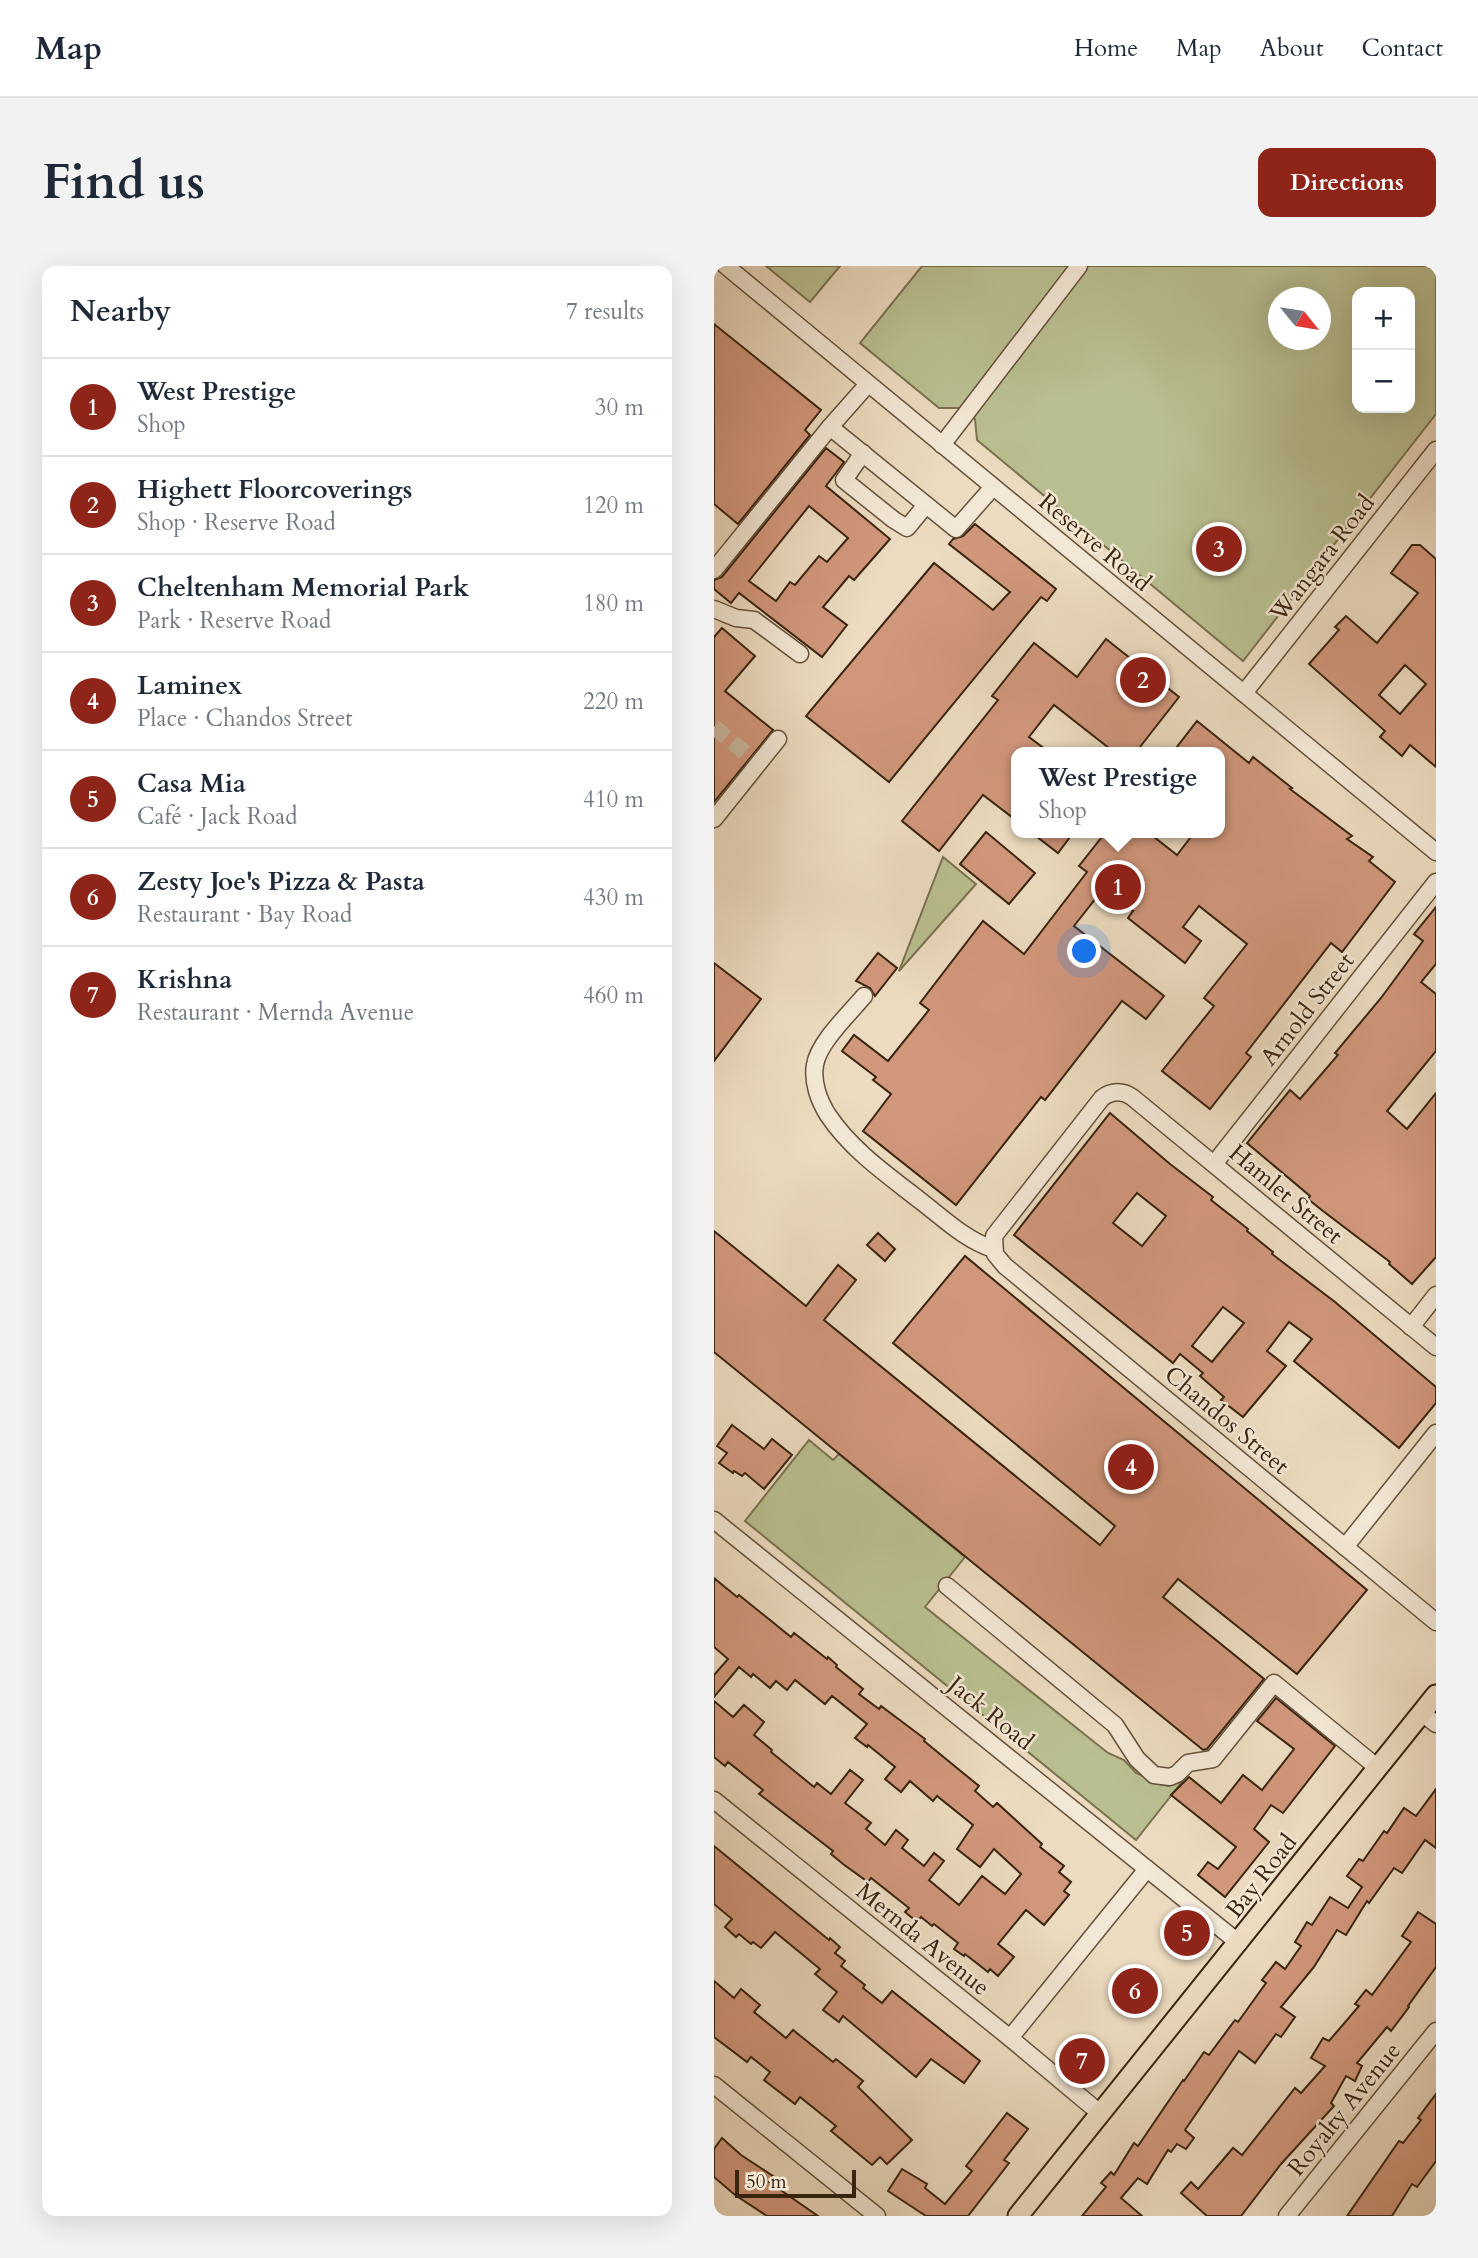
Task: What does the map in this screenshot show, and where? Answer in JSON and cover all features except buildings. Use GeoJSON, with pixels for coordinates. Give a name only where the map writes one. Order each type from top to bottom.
{"type":"FeatureCollection","features":[{"type":"Feature","properties":{"kind":"main road","name":"Bay Road"},"geometry":{"type":"LineString","coordinates":[[1018,2216],[1378,1768],[1429,1719],[1436,1695]]}},
{"type":"Feature","properties":{"kind":"street","name":"Reserve Road"},"geometry":{"type":"LineString","coordinates":[[726,266],[1436,852]]}},
{"type":"Feature","properties":{"kind":"street"},"geometry":{"type":"LineString","coordinates":[[942,444],[1079,266]]}},
{"type":"Feature","properties":{"kind":"street"},"geometry":{"type":"LineString","coordinates":[[714,570],[868,384]]}},
{"type":"Feature","properties":{"kind":"street"},"geometry":{"type":"LineString","coordinates":[[830,427],[956,528],[993,487]]}},
{"type":"Feature","properties":{"kind":"street","name":"Wangara Road"},"geometry":{"type":"LineString","coordinates":[[1244,693],[1436,450]]}},
{"type":"Feature","properties":{"kind":"street"},"geometry":{"type":"LineString","coordinates":[[863,453],[844,480],[907,528],[926,505]]}},
{"type":"Feature","properties":{"kind":"street"},"geometry":{"type":"LineString","coordinates":[[714,609],[736,618],[754,620],[800,654]]}},
{"type":"Feature","properties":{"kind":"street"},"geometry":{"type":"LineString","coordinates":[[714,819],[778,739]]}},
{"type":"Feature","properties":{"kind":"street","name":"Arnold Street"},"geometry":{"type":"LineString","coordinates":[[1214,1164],[1436,882]]}},
{"type":"Feature","properties":{"kind":"street"},"geometry":{"type":"LineString","coordinates":[[864,996],[818,1054],[814,1069],[823,1107],[865,1158],[971,1240],[993,1249]]}},
{"type":"Feature","properties":{"kind":"street","name":"Hamlet Street"},"geometry":{"type":"LineString","coordinates":[[993,1249],[997,1231],[1102,1098],[1111,1093],[1128,1094],[1436,1347]]}},
{"type":"Feature","properties":{"kind":"street","name":"Chandos Street"},"geometry":{"type":"LineString","coordinates":[[993,1249],[1005,1266],[1436,1622]]}},
{"type":"Feature","properties":{"kind":"street"},"geometry":{"type":"LineString","coordinates":[[1411,1327],[1436,1295]]}},
{"type":"Feature","properties":{"kind":"street"},"geometry":{"type":"LineString","coordinates":[[1345,1547],[1436,1433]]}},
{"type":"Feature","properties":{"kind":"street","name":"Jack Road"},"geometry":{"type":"LineString","coordinates":[[714,1520],[1239,1943]]}},
{"type":"Feature","properties":{"kind":"street"},"geometry":{"type":"LineString","coordinates":[[947,1586],[1115,1725],[1137,1759],[1154,1774],[1170,1777],[1188,1763],[1213,1759],[1274,1683],[1378,1768]]}},
{"type":"Feature","properties":{"kind":"street","name":"Mernda Avenue"},"geometry":{"type":"LineString","coordinates":[[714,1801],[1010,2038],[1101,2115]]}},
{"type":"Feature","properties":{"kind":"street"},"geometry":{"type":"LineString","coordinates":[[1010,2038],[1147,1869]]}},
{"type":"Feature","properties":{"kind":"street","name":"Royalty Avenue"},"geometry":{"type":"LineString","coordinates":[[1287,2216],[1436,2031]]}},
{"type":"Feature","properties":{"kind":"street"},"geometry":{"type":"LineString","coordinates":[[714,2085],[877,2216]]}},
{"type":"Feature","properties":{"kind":"green space"},"geometry":{"type":"Polygon","coordinates":[[[766,266],[840,266],[810,302],[766,266]]]}},
{"type":"Feature","properties":{"kind":"green space"},"geometry":{"type":"Polygon","coordinates":[[[922,266],[1436,266],[1436,414],[1243,661],[977,440],[975,419],[960,408],[939,408],[860,343],[922,266]]]}},
{"type":"Feature","properties":{"kind":"green space"},"geometry":{"type":"Polygon","coordinates":[[[943,857],[976,884],[899,971],[943,857]]]}},
{"type":"Feature","properties":{"kind":"green space"},"geometry":{"type":"Polygon","coordinates":[[[809,1440],[833,1460],[839,1454],[965,1557],[925,1607],[1108,1753],[1124,1760],[1136,1773],[1169,1786],[1185,1778],[1136,1840],[745,1521],[809,1440]]]}},
{"type":"Feature","properties":{"kind":"tunnel"},"geometry":{"type":"LineString","coordinates":[[714,727],[759,764]]}},
{"type":"Feature","properties":{"kind":"place","name":"Cheltenham Memorial Park"},"geometry":{"type":"Point","coordinates":[1219,549]}},
{"type":"Feature","properties":{"kind":"place","name":"Highett Floorcoverings"},"geometry":{"type":"Point","coordinates":[1143,680]}},
{"type":"Feature","properties":{"kind":"place","name":"West Prestige"},"geometry":{"type":"Point","coordinates":[1118,887]}},
{"type":"Feature","properties":{"kind":"place","name":"Laminex"},"geometry":{"type":"Point","coordinates":[1131,1467]}},
{"type":"Feature","properties":{"kind":"place","name":"Casa Mia"},"geometry":{"type":"Point","coordinates":[1187,1933]}},
{"type":"Feature","properties":{"kind":"place","name":"Zesty Joe's Pizza & Pasta"},"geometry":{"type":"Point","coordinates":[1135,1991]}},
{"type":"Feature","properties":{"kind":"place","name":"Krishna"},"geometry":{"type":"Point","coordinates":[1082,2061]}}]}
